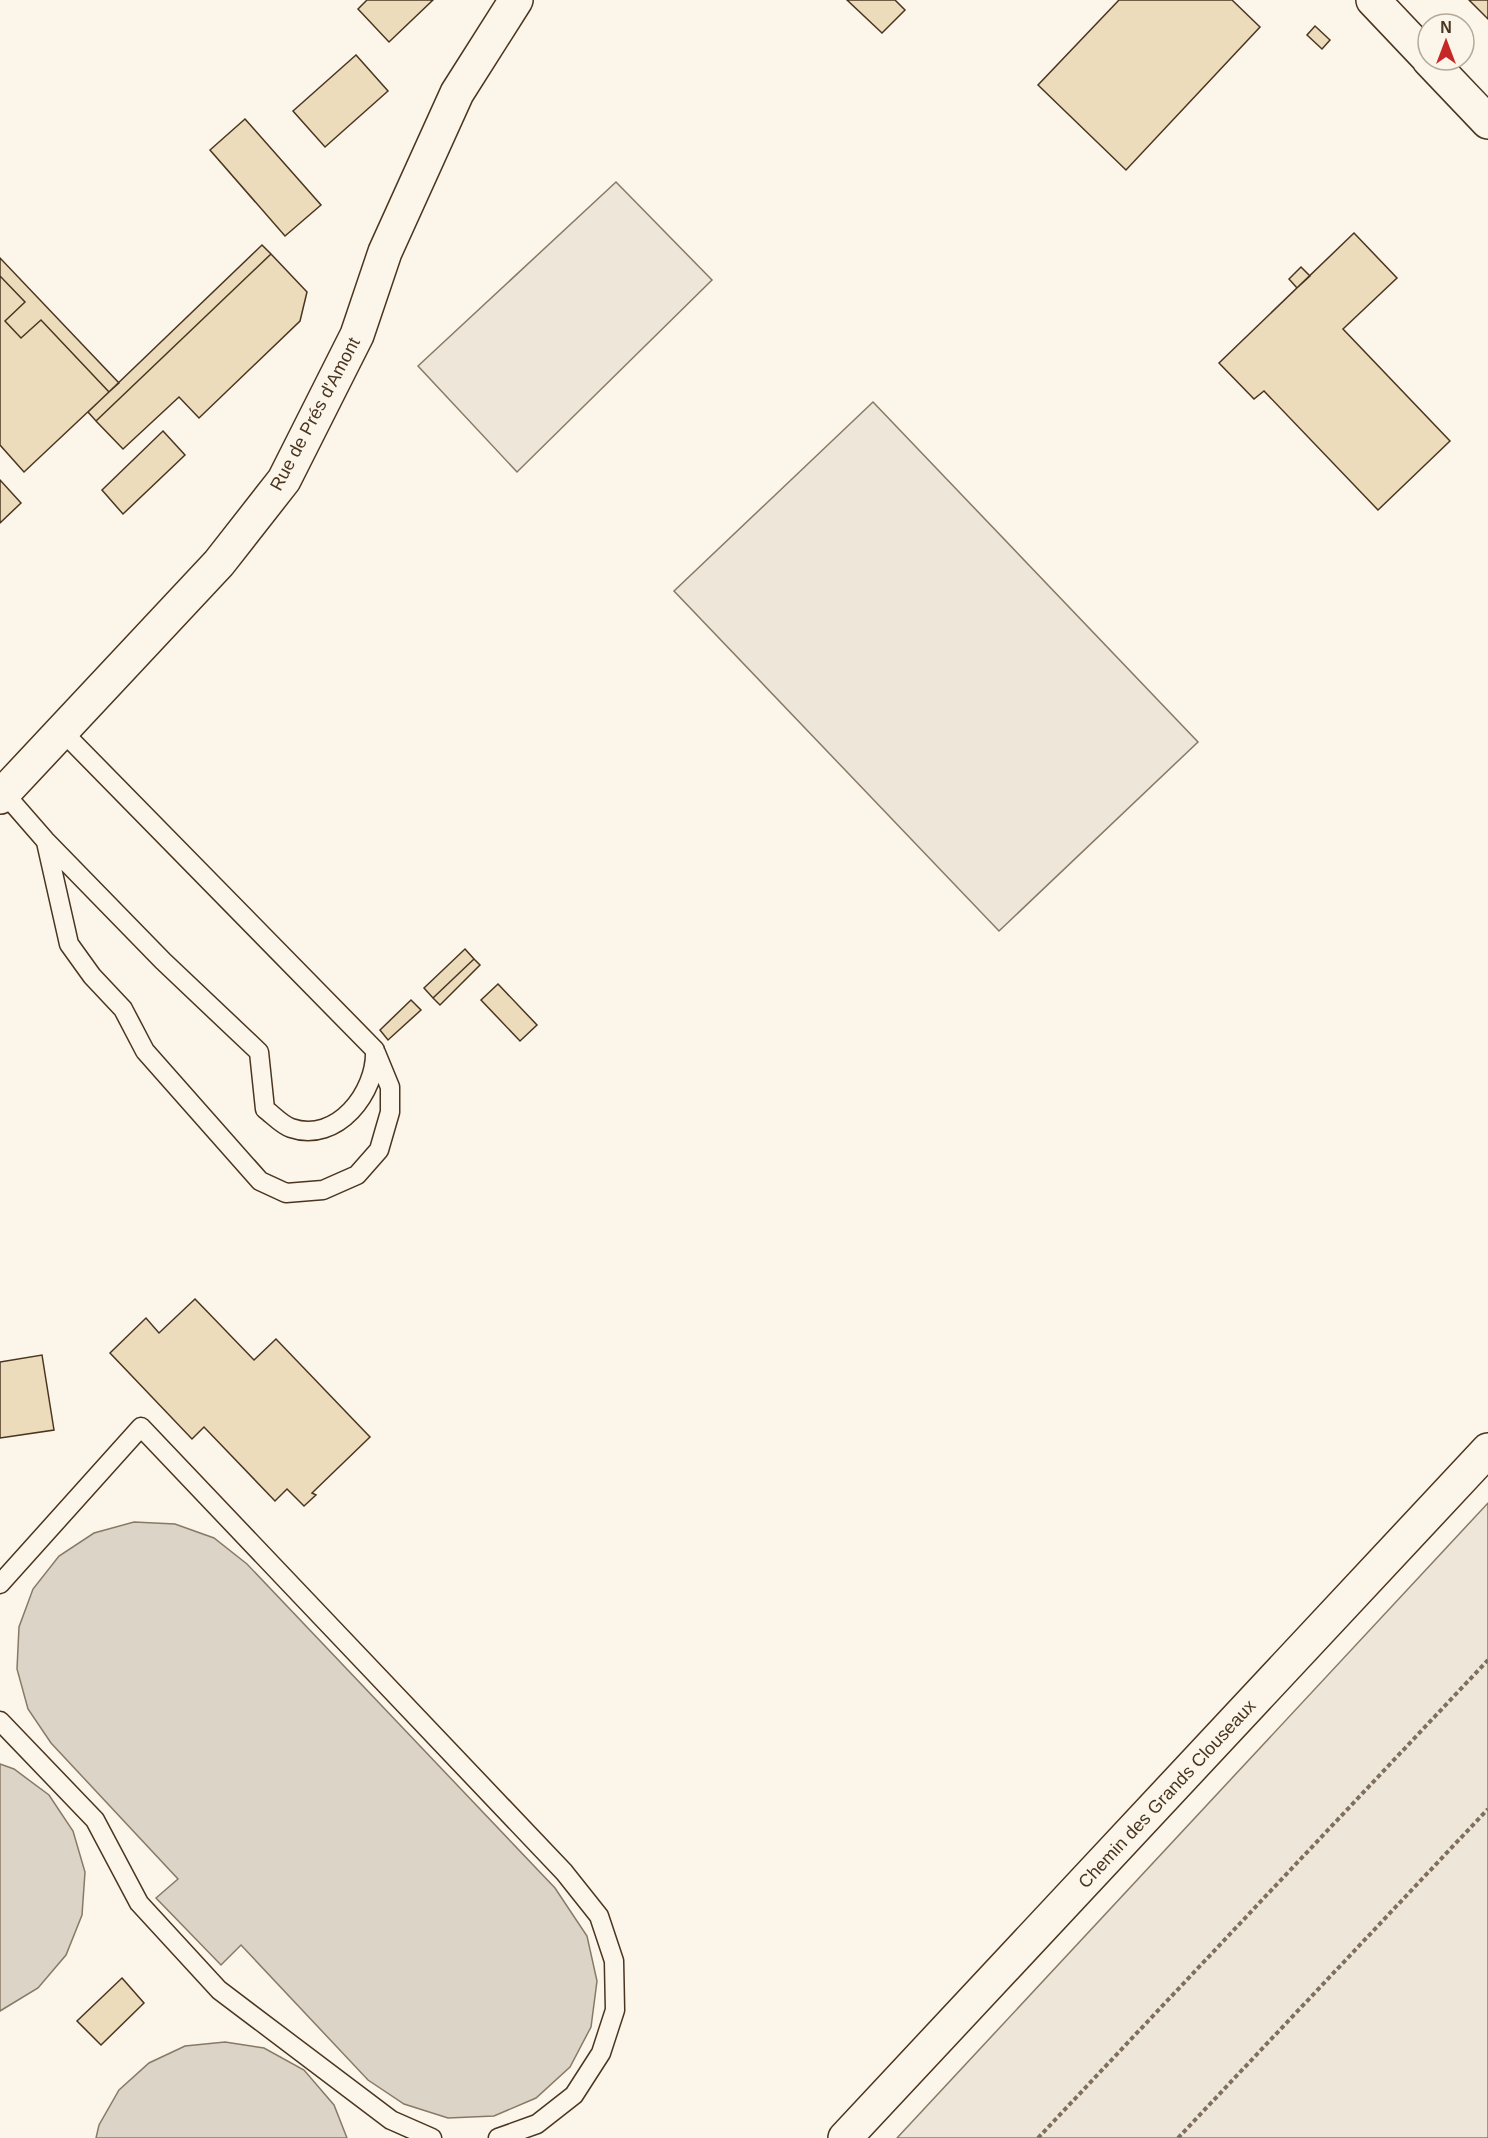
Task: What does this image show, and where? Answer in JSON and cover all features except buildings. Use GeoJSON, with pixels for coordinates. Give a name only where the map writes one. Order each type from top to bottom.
{"type":"FeatureCollection","features":[{"type":"Feature","properties":{"kind":"street","name":"Rue de Prés d'Amont"},"geometry":{"type":"LineString","coordinates":[[2,795],[219,563],[284,480],[357,335],[385,252],[458,93],[516,0]]}},
{"type":"Feature","properties":{"kind":"street"},"geometry":{"type":"LineString","coordinates":[[1373,0],[1416,45]]}},
{"type":"Feature","properties":{"kind":"street"},"geometry":{"type":"LineString","coordinates":[[1441,72],[1488,122]]}},
{"type":"Feature","properties":{"kind":"street","name":"Chemin des Grands Clouseaux"},"geometry":{"type":"LineString","coordinates":[[845,2138],[1488,1449]]}},
{"type":"Feature","properties":{"kind":"lane"},"geometry":{"type":"LineString","coordinates":[[45,840],[69,944],[92,976],[123,1009],[145,1051],[260,1181],[286,1193],[324,1190],[357,1175],[379,1150],[390,1112],[390,1087],[375,1050],[62,731]]}},
{"type":"Feature","properties":{"kind":"lane"},"geometry":{"type":"LineString","coordinates":[[2,795],[163,961],[259,1053],[265,1109],[290,1128],[317,1132],[334,1125],[350,1112],[364,1094],[375,1065],[375,1050]]}},
{"type":"Feature","properties":{"kind":"lane"},"geometry":{"type":"LineString","coordinates":[[0,1584],[141,1427],[564,1872],[599,1916],[614,1961],[615,2010],[601,2053],[574,2095],[537,2124],[498,2138]]}},
{"type":"Feature","properties":{"kind":"lane"},"geometry":{"type":"LineString","coordinates":[[0,1721],[95,1820],[139,1904],[219,1990],[391,2120],[432,2138]]}},
{"type":"Feature","properties":{"kind":"path"},"geometry":{"type":"LineString","coordinates":[[1038,2138],[1488,1660]]}},
{"type":"Feature","properties":{"kind":"path"},"geometry":{"type":"LineString","coordinates":[[1178,2138],[1488,1809]]}},
{"type":"Feature","properties":{"kind":"shaded area"},"geometry":{"type":"Polygon","coordinates":[[[616,182],[712,280],[517,472],[418,366],[616,182]]]}},
{"type":"Feature","properties":{"kind":"shaded area"},"geometry":{"type":"Polygon","coordinates":[[[873,402],[1198,742],[999,931],[674,591],[873,402]]]}},
{"type":"Feature","properties":{"kind":"shaded area"},"geometry":{"type":"Polygon","coordinates":[[[1488,1503],[1488,2138],[897,2138],[1488,1503]]]}},
{"type":"Feature","properties":{"kind":"shaded area"},"geometry":{"type":"Polygon","coordinates":[[[134,1522],[175,1524],[214,1538],[247,1564],[555,1888],[587,1936],[597,1981],[591,2027],[570,2067],[536,2098],[494,2116],[448,2118],[404,2104],[368,2080],[241,1945],[221,1965],[156,1898],[178,1879],[51,1743],[28,1709],[17,1669],[19,1627],[33,1589],[59,1556],[94,1533],[134,1522]]]}},
{"type":"Feature","properties":{"kind":"shaded area"},"geometry":{"type":"Polygon","coordinates":[[[0,1764],[14,1769],[49,1795],[73,1831],[85,1872],[82,1915],[66,1955],[38,1988],[0,2011],[0,1764]]]}},
{"type":"Feature","properties":{"kind":"shaded area"},"geometry":{"type":"Polygon","coordinates":[[[225,2042],[264,2048],[304,2070],[334,2105],[347,2138],[96,2138],[99,2125],[119,2090],[149,2063],[185,2046],[225,2042]]]}}]}
